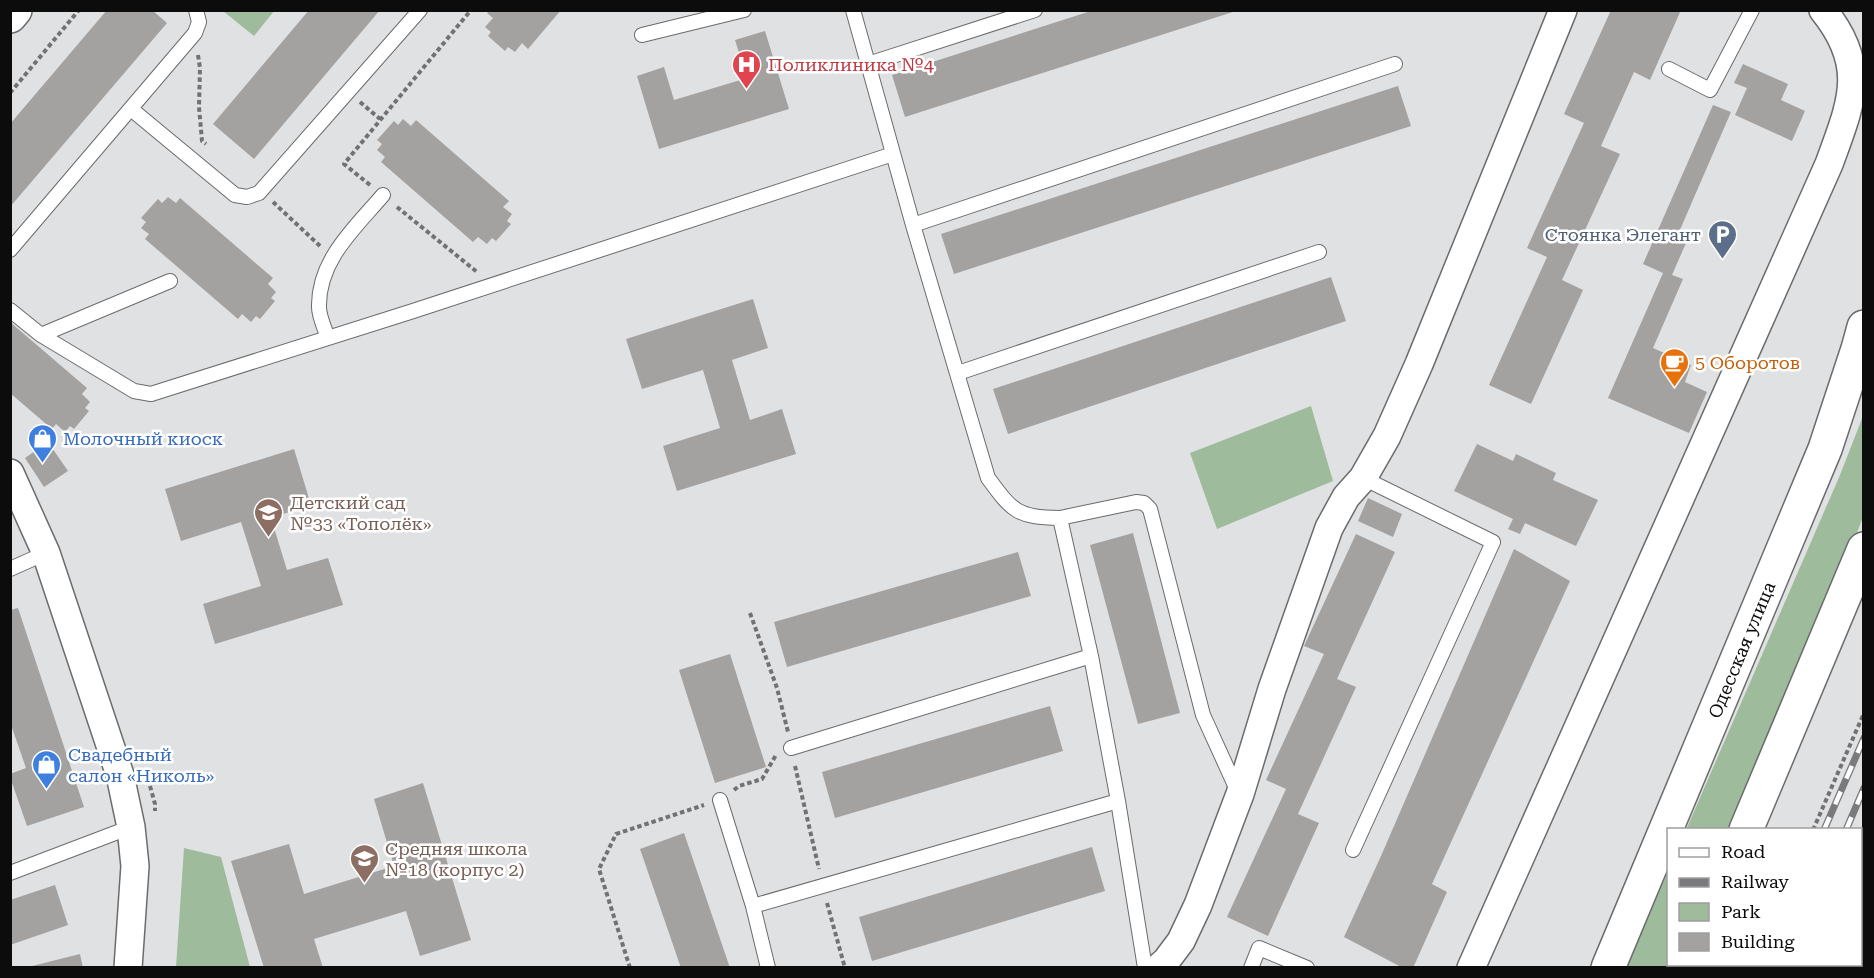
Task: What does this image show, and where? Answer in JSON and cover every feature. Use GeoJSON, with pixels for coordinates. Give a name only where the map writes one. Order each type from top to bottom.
{"type":"FeatureCollection","features":[{"type":"Feature","properties":{"kind":"main road"},"geometry":{"type":"LineString","coordinates":[[10,16],[15,10]]}},
{"type":"Feature","properties":{"kind":"main road","name":"Одесская улица"},"geometry":{"type":"LineString","coordinates":[[1608,968],[1825,449],[1863,327]]}},
{"type":"Feature","properties":{"kind":"main road"},"geometry":{"type":"LineString","coordinates":[[1747,828],[1863,549]]}},
{"type":"Feature","properties":{"kind":"street"},"geometry":{"type":"LineString","coordinates":[[1471,968],[1829,164],[1847,115],[1858,64],[1823,10]]}},
{"type":"Feature","properties":{"kind":"street"},"geometry":{"type":"LineString","coordinates":[[1161,965],[1181,941],[1198,905],[1240,794],[1272,689],[1329,528],[1346,497],[1363,478],[1387,436],[1419,364],[1562,11]]}},
{"type":"Feature","properties":{"kind":"street"},"geometry":{"type":"LineString","coordinates":[[11,475],[46,553],[120,775],[131,827],[135,866],[128,968]]}},
{"type":"Feature","properties":{"kind":"lane"},"geometry":{"type":"LineString","coordinates":[[10,250],[195,33],[199,21],[196,10]]}},
{"type":"Feature","properties":{"kind":"lane"},"geometry":{"type":"LineString","coordinates":[[131,109],[235,195],[247,197],[261,191],[420,10]]}},
{"type":"Feature","properties":{"kind":"lane"},"geometry":{"type":"LineString","coordinates":[[642,35],[744,10]]}},
{"type":"Feature","properties":{"kind":"lane"},"geometry":{"type":"LineString","coordinates":[[853,10],[913,225],[988,478],[1006,503],[1019,513],[1034,518],[1060,518],[1136,502],[1144,503],[1150,509],[1203,715],[1240,794]]}},
{"type":"Feature","properties":{"kind":"lane"},"geometry":{"type":"LineString","coordinates":[[868,64],[1035,10]]}},
{"type":"Feature","properties":{"kind":"lane"},"geometry":{"type":"LineString","coordinates":[[1669,69],[1710,90],[1752,10]]}},
{"type":"Feature","properties":{"kind":"lane"},"geometry":{"type":"LineString","coordinates":[[913,225],[1395,64]]}},
{"type":"Feature","properties":{"kind":"lane"},"geometry":{"type":"LineString","coordinates":[[10,310],[41,335],[134,391],[151,394],[893,154]]}},
{"type":"Feature","properties":{"kind":"lane"},"geometry":{"type":"LineString","coordinates":[[328,338],[319,308],[324,274],[340,245],[383,195]]}},
{"type":"Feature","properties":{"kind":"lane"},"geometry":{"type":"LineString","coordinates":[[958,373],[1319,252]]}},
{"type":"Feature","properties":{"kind":"lane"},"geometry":{"type":"LineString","coordinates":[[41,335],[170,281]]}},
{"type":"Feature","properties":{"kind":"lane"},"geometry":{"type":"LineString","coordinates":[[1353,850],[1493,542],[1363,478]]}},
{"type":"Feature","properties":{"kind":"lane"},"geometry":{"type":"LineString","coordinates":[[1060,518],[1091,656],[1118,801],[1161,965]]}},
{"type":"Feature","properties":{"kind":"lane"},"geometry":{"type":"LineString","coordinates":[[10,569],[46,553]]}},
{"type":"Feature","properties":{"kind":"lane"},"geometry":{"type":"LineString","coordinates":[[784,750],[1091,656]]}},
{"type":"Feature","properties":{"kind":"lane"},"geometry":{"type":"LineString","coordinates":[[720,800],[753,906],[768,968]]}},
{"type":"Feature","properties":{"kind":"lane"},"geometry":{"type":"LineString","coordinates":[[753,906],[1118,801]]}},
{"type":"Feature","properties":{"kind":"lane"},"geometry":{"type":"LineString","coordinates":[[10,873],[131,827]]}},
{"type":"Feature","properties":{"kind":"lane"},"geometry":{"type":"LineString","coordinates":[[1251,968],[1259,948],[1307,968]]}},
{"type":"Feature","properties":{"kind":"path"},"geometry":{"type":"LineString","coordinates":[[10,93],[79,10]]}},
{"type":"Feature","properties":{"kind":"path"},"geometry":{"type":"LineString","coordinates":[[471,10],[344,164],[493,285]]}},
{"type":"Feature","properties":{"kind":"path"},"geometry":{"type":"LineString","coordinates":[[195,33],[200,68],[199,107],[202,141],[210,148]]}},
{"type":"Feature","properties":{"kind":"path"},"geometry":{"type":"LineString","coordinates":[[348,92],[380,118]]}},
{"type":"Feature","properties":{"kind":"path"},"geometry":{"type":"LineString","coordinates":[[261,191],[332,258]]}},
{"type":"Feature","properties":{"kind":"path"},"geometry":{"type":"LineString","coordinates":[[750,613],[777,688],[784,750],[845,968]]}},
{"type":"Feature","properties":{"kind":"path"},"geometry":{"type":"LineString","coordinates":[[1814,828],[1863,713]]}},
{"type":"Feature","properties":{"kind":"path"},"geometry":{"type":"LineString","coordinates":[[630,968],[599,869],[615,834],[720,800],[739,786],[762,779],[784,750]]}},
{"type":"Feature","properties":{"kind":"green space"},"geometry":{"type":"Polygon","coordinates":[[[223,11],[274,11],[254,36],[223,11]]]}},
{"type":"Feature","properties":{"kind":"green space"},"geometry":{"type":"Polygon","coordinates":[[[1311,406],[1333,481],[1217,529],[1190,453],[1311,406]]]}},
{"type":"Feature","properties":{"kind":"green space"},"geometry":{"type":"Polygon","coordinates":[[[1863,416],[1863,517],[1805,666],[1733,828],[1687,828],[1840,475],[1863,416]]]}},
{"type":"Feature","properties":{"kind":"green space"},"geometry":{"type":"Polygon","coordinates":[[[184,848],[221,857],[250,967],[176,967],[184,848]]]}},
{"type":"Feature","properties":{"kind":"green space"},"geometry":{"type":"Polygon","coordinates":[[[1667,873],[1667,966],[1672,966],[1627,968],[1667,873]]]}},
{"type":"Feature","properties":{"kind":"building"},"geometry":{"type":"Polygon","coordinates":[[[107,10],[152,10],[167,23],[10,207],[10,124],[107,10]]]}},
{"type":"Feature","properties":{"kind":"building"},"geometry":{"type":"Polygon","coordinates":[[[309,10],[380,10],[254,159],[213,124],[309,10]]]}},
{"type":"Feature","properties":{"kind":"building"},"geometry":{"type":"Polygon","coordinates":[[[490,10],[561,10],[528,49],[522,43],[515,52],[508,47],[505,51],[488,36],[491,32],[485,27],[493,18],[487,13],[490,10]]]}},
{"type":"Feature","properties":{"kind":"building"},"geometry":{"type":"Polygon","coordinates":[[[1094,10],[1236,11],[905,117],[892,75],[1094,10]]]}},
{"type":"Feature","properties":{"kind":"building"},"geometry":{"type":"Polygon","coordinates":[[[1611,10],[1681,10],[1650,80],[1634,72],[1601,146],[1620,154],[1562,280],[1583,290],[1531,404],[1489,385],[1547,257],[1527,248],[1584,123],[1564,114],[1611,10]]]}},
{"type":"Feature","properties":{"kind":"building","name":"Поликлиника №4"},"geometry":{"type":"Polygon","coordinates":[[[765,31],[789,109],[659,149],[637,76],[664,67],[674,100],[747,78],[735,40],[765,31]]]}},
{"type":"Feature","properties":{"kind":"building"},"geometry":{"type":"Polygon","coordinates":[[[1743,64],[1788,84],[1781,100],[1805,111],[1792,141],[1735,115],[1747,88],[1734,83],[1743,64]]]}},
{"type":"Feature","properties":{"kind":"building"},"geometry":{"type":"Polygon","coordinates":[[[1398,86],[1411,126],[954,274],[941,234],[1398,86]]]}},
{"type":"Feature","properties":{"kind":"building"},"geometry":{"type":"Polygon","coordinates":[[[1713,105],[1731,112],[1676,239],[1686,243],[1672,275],[1683,279],[1653,348],[1691,365],[1685,382],[1707,392],[1689,433],[1608,398],[1663,273],[1643,264],[1713,105]]]}},
{"type":"Feature","properties":{"kind":"building"},"geometry":{"type":"Polygon","coordinates":[[[403,119],[411,126],[416,120],[509,201],[503,207],[512,214],[507,221],[511,224],[496,241],[492,238],[487,244],[478,237],[473,242],[381,162],[385,157],[377,150],[382,144],[377,140],[394,121],[398,125],[403,119]]]}},
{"type":"Feature","properties":{"kind":"building"},"geometry":{"type":"Polygon","coordinates":[[[168,197],[176,203],[180,198],[273,278],[268,284],[276,292],[271,298],[275,301],[260,319],[256,316],[251,322],[242,314],[238,319],[145,239],[149,234],[141,228],[146,222],[141,218],[158,199],[162,203],[168,197]]]}},
{"type":"Feature","properties":{"kind":"building"},"geometry":{"type":"Polygon","coordinates":[[[1331,277],[1346,321],[1008,434],[993,389],[1331,277]]]}},
{"type":"Feature","properties":{"kind":"building"},"geometry":{"type":"Polygon","coordinates":[[[753,299],[768,348],[732,360],[750,420],[782,409],[796,454],[677,491],[663,446],[720,428],[703,370],[642,389],[626,339],[753,299]]]}},
{"type":"Feature","properties":{"kind":"building"},"geometry":{"type":"Polygon","coordinates":[[[10,322],[87,388],[82,394],[90,402],[85,408],[89,411],[74,429],[70,426],[65,432],[56,424],[52,429],[10,393],[10,322]]]}},
{"type":"Feature","properties":{"kind":"building"},"geometry":{"type":"Polygon","coordinates":[[[48,442],[68,471],[44,487],[25,458],[48,442]]]}},
{"type":"Feature","properties":{"kind":"building"},"geometry":{"type":"Polygon","coordinates":[[[1477,444],[1513,461],[1516,454],[1556,473],[1553,480],[1598,500],[1576,546],[1525,523],[1520,534],[1508,529],[1513,519],[1454,491],[1477,444]]]}},
{"type":"Feature","properties":{"kind":"building"},"geometry":{"type":"Polygon","coordinates":[[[294,449],[311,505],[271,518],[287,570],[328,558],[343,605],[215,644],[203,604],[261,586],[241,522],[181,541],[165,489],[294,449]]]}},
{"type":"Feature","properties":{"kind":"building"},"geometry":{"type":"Polygon","coordinates":[[[1368,498],[1402,514],[1393,537],[1358,521],[1368,498]]]}},
{"type":"Feature","properties":{"kind":"building"},"geometry":{"type":"Polygon","coordinates":[[[1133,533],[1180,713],[1138,724],[1090,545],[1133,533]]]}},
{"type":"Feature","properties":{"kind":"building"},"geometry":{"type":"Polygon","coordinates":[[[1356,534],[1395,552],[1337,679],[1356,687],[1298,814],[1319,823],[1268,936],[1227,917],[1286,789],[1266,780],[1324,654],[1304,646],[1356,534]]]}},
{"type":"Feature","properties":{"kind":"building"},"geometry":{"type":"Polygon","coordinates":[[[1514,549],[1570,581],[1432,884],[1447,892],[1413,968],[1403,968],[1344,937],[1514,549]]]}},
{"type":"Feature","properties":{"kind":"building"},"geometry":{"type":"Polygon","coordinates":[[[1018,552],[1031,596],[787,667],[774,622],[1018,552]]]}},
{"type":"Feature","properties":{"kind":"building"},"geometry":{"type":"Polygon","coordinates":[[[18,608],[84,807],[27,826],[10,777],[10,774],[26,768],[10,722],[10,610],[18,608]]]}},
{"type":"Feature","properties":{"kind":"building"},"geometry":{"type":"Polygon","coordinates":[[[730,654],[766,767],[715,783],[679,670],[730,654]]]}},
{"type":"Feature","properties":{"kind":"building"},"geometry":{"type":"Polygon","coordinates":[[[1050,706],[1063,751],[835,818],[822,772],[1050,706]]]}},
{"type":"Feature","properties":{"kind":"building"},"geometry":{"type":"Polygon","coordinates":[[[423,783],[471,940],[420,956],[406,911],[314,939],[323,968],[264,968],[231,861],[289,844],[304,894],[394,866],[374,799],[423,783]]]}},
{"type":"Feature","properties":{"kind":"building"},"geometry":{"type":"Polygon","coordinates":[[[684,833],[730,968],[681,968],[640,849],[684,833]]]}},
{"type":"Feature","properties":{"kind":"building"},"geometry":{"type":"Polygon","coordinates":[[[1092,847],[1105,891],[872,961],[859,917],[1092,847]]]}},
{"type":"Feature","properties":{"kind":"building"},"geometry":{"type":"Polygon","coordinates":[[[55,885],[68,925],[10,945],[10,900],[55,885]]]}},
{"type":"Feature","properties":{"kind":"building"},"geometry":{"type":"Polygon","coordinates":[[[80,954],[83,968],[28,968],[28,967],[80,954]]]}},
{"type":"Feature","properties":{"kind":"railway"},"geometry":{"type":"LineString","coordinates":[[1825,828],[1864,738]]}},
{"type":"Feature","properties":{"kind":"railway"},"geometry":{"type":"LineString","coordinates":[[1847,828],[1864,788]]}},
{"type":"Feature","properties":{"kind":"place","name":"Поликлиника №4"},"geometry":{"type":"Point","coordinates":[747,90]}},
{"type":"Feature","properties":{"kind":"place","name":"Стоянка Элегант"},"geometry":{"type":"Point","coordinates":[1722,260]}},
{"type":"Feature","properties":{"kind":"place","name":"5 Оборотов"},"geometry":{"type":"Point","coordinates":[1674,388]}},
{"type":"Feature","properties":{"kind":"place","name":"Молочный киоск"},"geometry":{"type":"Point","coordinates":[42,464]}},
{"type":"Feature","properties":{"kind":"place","name":"Детский сад №33 «Тополёк»"},"geometry":{"type":"Point","coordinates":[269,538]}},
{"type":"Feature","properties":{"kind":"place","name":"Свадебный салон «Николь»"},"geometry":{"type":"Point","coordinates":[47,790]}},
{"type":"Feature","properties":{"kind":"place","name":"Средняя школа №18 (корпус 2)"},"geometry":{"type":"Point","coordinates":[364,884]}}]}
